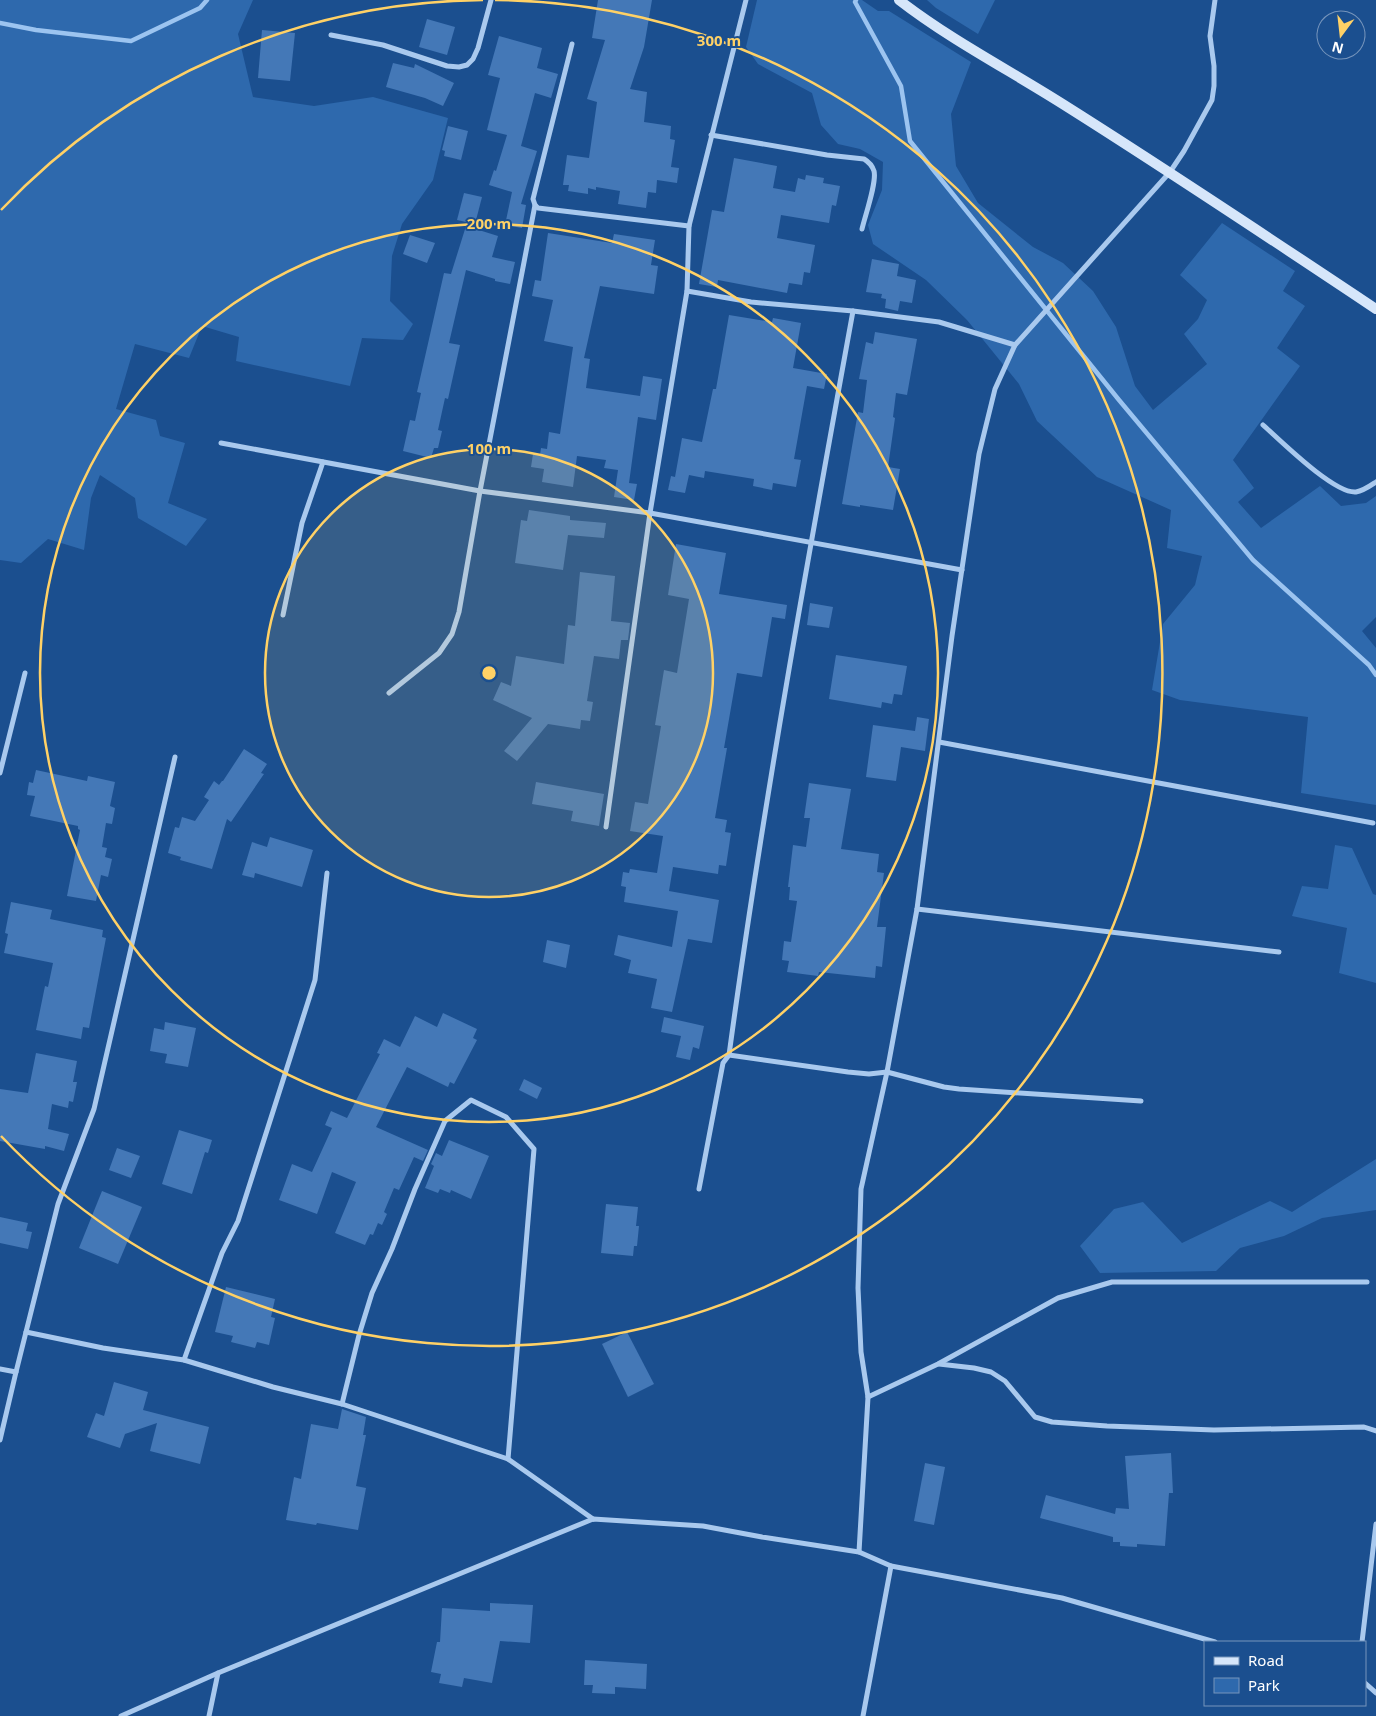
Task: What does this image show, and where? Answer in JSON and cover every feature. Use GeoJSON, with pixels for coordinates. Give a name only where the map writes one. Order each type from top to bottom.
{"type":"FeatureCollection","features":[{"type":"Feature","properties":{"kind":"street"},"geometry":{"type":"LineString","coordinates":[[331,35],[383,45],[447,66],[459,68],[467,66],[473,59],[492,0]]}},
{"type":"Feature","properties":{"kind":"street"},"geometry":{"type":"LineString","coordinates":[[606,827],[650,513],[687,291],[689,226],[746,0]]}},
{"type":"Feature","properties":{"kind":"street"},"geometry":{"type":"LineString","coordinates":[[899,0],[968,46],[1170,172],[1376,309]]}},
{"type":"Feature","properties":{"kind":"street"},"geometry":{"type":"LineString","coordinates":[[859,1552],[868,1397],[861,1352],[858,1288],[861,1189],[918,909],[978,454],[995,389],[1015,345],[1170,172],[1184,151],[1212,100],[1214,66],[1210,36],[1215,0]]}},
{"type":"Feature","properties":{"kind":"street"},"geometry":{"type":"LineString","coordinates":[[389,693],[439,653],[452,634],[459,612],[534,205],[533,199],[572,44]]}},
{"type":"Feature","properties":{"kind":"street"},"geometry":{"type":"LineString","coordinates":[[711,135],[827,155],[864,159],[870,162],[875,173],[874,182],[862,229]]}},
{"type":"Feature","properties":{"kind":"street"},"geometry":{"type":"LineString","coordinates":[[534,205],[538,208],[689,226]]}},
{"type":"Feature","properties":{"kind":"street"},"geometry":{"type":"LineString","coordinates":[[687,291],[751,302],[853,310],[939,322],[1015,345]]}},
{"type":"Feature","properties":{"kind":"street"},"geometry":{"type":"LineString","coordinates":[[699,1190],[723,1062],[728,1055],[761,837],[810,542],[853,310]]}},
{"type":"Feature","properties":{"kind":"street"},"geometry":{"type":"LineString","coordinates":[[1263,425],[1325,479],[1346,491],[1356,492],[1376,482]]}},
{"type":"Feature","properties":{"kind":"street"},"geometry":{"type":"LineString","coordinates":[[220,443],[480,491],[650,513],[962,570]]}},
{"type":"Feature","properties":{"kind":"street"},"geometry":{"type":"LineString","coordinates":[[283,616],[302,523],[323,462]]}},
{"type":"Feature","properties":{"kind":"street"},"geometry":{"type":"LineString","coordinates":[[0,774],[25,673]]}},
{"type":"Feature","properties":{"kind":"street"},"geometry":{"type":"LineString","coordinates":[[939,742],[1373,823]]}},
{"type":"Feature","properties":{"kind":"street"},"geometry":{"type":"LineString","coordinates":[[0,1440],[58,1204],[94,1108],[175,757]]}},
{"type":"Feature","properties":{"kind":"street"},"geometry":{"type":"LineString","coordinates":[[184,1360],[222,1253],[238,1221],[315,980],[327,873]]}},
{"type":"Feature","properties":{"kind":"street"},"geometry":{"type":"LineString","coordinates":[[918,909],[1279,952]]}},
{"type":"Feature","properties":{"kind":"street"},"geometry":{"type":"LineString","coordinates":[[728,1055],[848,1072],[869,1074],[886,1072],[944,1088],[1141,1101]]}},
{"type":"Feature","properties":{"kind":"street"},"geometry":{"type":"LineString","coordinates":[[342,1404],[372,1293],[392,1249],[415,1189],[445,1121],[472,1100],[506,1117],[534,1148],[508,1459]]}},
{"type":"Feature","properties":{"kind":"street"},"geometry":{"type":"LineString","coordinates":[[868,1397],[938,1364],[1058,1298],[1112,1282],[1367,1282]]}},
{"type":"Feature","properties":{"kind":"street"},"geometry":{"type":"LineString","coordinates":[[26,1332],[103,1348],[184,1360],[273,1387],[342,1404],[508,1459],[593,1519]]}},
{"type":"Feature","properties":{"kind":"street"},"geometry":{"type":"LineString","coordinates":[[938,1364],[991,1372],[1006,1381],[1034,1417],[1052,1422],[1214,1430],[1364,1427],[1376,1431]]}},
{"type":"Feature","properties":{"kind":"street"},"geometry":{"type":"LineString","coordinates":[[0,1369],[16,1372]]}},
{"type":"Feature","properties":{"kind":"street"},"geometry":{"type":"LineString","coordinates":[[120,1716],[218,1673],[593,1519],[703,1526],[859,1552],[891,1566],[1062,1598],[1212,1641]]}},
{"type":"Feature","properties":{"kind":"street"},"geometry":{"type":"LineString","coordinates":[[1362,1641],[1376,1524]]}},
{"type":"Feature","properties":{"kind":"street"},"geometry":{"type":"LineString","coordinates":[[863,1716],[891,1566]]}},
{"type":"Feature","properties":{"kind":"street"},"geometry":{"type":"LineString","coordinates":[[209,1716],[218,1673]]}},
{"type":"Feature","properties":{"kind":"street"},"geometry":{"type":"LineString","coordinates":[[1366,1684],[1376,1693]]}},
{"type":"Feature","properties":{"kind":"green space"},"geometry":{"type":"Polygon","coordinates":[[[0,0],[253,0],[238,34],[253,97],[314,106],[373,97],[448,118],[433,180],[402,224],[392,256],[390,301],[413,324],[403,340],[362,338],[350,386],[236,361],[239,337],[202,326],[189,358],[135,344],[116,409],[156,420],[160,436],[185,443],[168,503],[207,519],[186,546],[138,518],[135,498],[100,475],[91,498],[84,550],[48,539],[21,563],[0,560],[0,0]]]}},
{"type":"Feature","properties":{"kind":"green space"},"geometry":{"type":"Polygon","coordinates":[[[757,0],[862,0],[878,11],[889,11],[971,62],[951,114],[956,166],[978,203],[1033,247],[1063,263],[1093,291],[1116,327],[1135,386],[1153,410],[1207,364],[1184,334],[1198,319],[1207,300],[1180,275],[1222,223],[1295,271],[1283,291],[1305,306],[1277,348],[1300,366],[1233,460],[1254,488],[1238,502],[1261,528],[1320,486],[1341,506],[1366,503],[1376,496],[1376,617],[1362,631],[1376,648],[1376,805],[1301,793],[1308,717],[1180,700],[1152,690],[1163,624],[1195,585],[1202,556],[1167,548],[1171,510],[1097,477],[1037,421],[1019,384],[967,320],[926,280],[873,244],[868,225],[882,190],[883,162],[860,149],[838,144],[821,125],[812,93],[758,64],[746,47],[757,0]]]}},
{"type":"Feature","properties":{"kind":"green space"},"geometry":{"type":"Polygon","coordinates":[[[927,0],[995,0],[978,34],[936,8],[927,0]]]}},
{"type":"Feature","properties":{"kind":"green space"},"geometry":{"type":"Polygon","coordinates":[[[1335,845],[1352,848],[1373,894],[1376,895],[1376,983],[1339,973],[1347,928],[1292,916],[1302,886],[1328,889],[1335,845]]]}},
{"type":"Feature","properties":{"kind":"green space"},"geometry":{"type":"Polygon","coordinates":[[[1376,1159],[1376,1210],[1322,1218],[1284,1236],[1240,1248],[1216,1271],[1100,1273],[1080,1246],[1114,1209],[1143,1202],[1182,1243],[1270,1201],[1292,1212],[1376,1159]]]}},
{"type":"Feature","properties":{"kind":"building"},"geometry":{"type":"Polygon","coordinates":[[[598,0],[652,0],[644,47],[630,89],[647,92],[644,122],[671,126],[670,139],[675,140],[671,167],[679,168],[677,183],[657,180],[656,193],[648,192],[646,208],[618,204],[620,191],[596,187],[596,190],[588,188],[588,194],[568,191],[569,185],[563,185],[567,155],[589,158],[597,102],[587,99],[605,40],[592,38],[598,0]]]}},
{"type":"Feature","properties":{"kind":"building"},"geometry":{"type":"Polygon","coordinates":[[[427,19],[455,27],[447,55],[419,47],[427,19]]]}},
{"type":"Feature","properties":{"kind":"building"},"geometry":{"type":"Polygon","coordinates":[[[262,30],[295,33],[290,81],[258,78],[262,30]]]}},
{"type":"Feature","properties":{"kind":"building"},"geometry":{"type":"Polygon","coordinates":[[[499,36],[542,48],[537,68],[558,74],[551,98],[535,93],[521,146],[537,151],[521,204],[526,205],[522,228],[505,225],[512,192],[489,185],[494,170],[496,171],[507,135],[487,130],[500,78],[488,75],[499,36]]]}},
{"type":"Feature","properties":{"kind":"building"},"geometry":{"type":"Polygon","coordinates":[[[393,63],[414,68],[415,64],[454,83],[443,106],[425,98],[386,87],[393,63]]]}},
{"type":"Feature","properties":{"kind":"building"},"geometry":{"type":"Polygon","coordinates":[[[448,126],[468,131],[461,160],[444,156],[445,151],[442,150],[448,126]]]}},
{"type":"Feature","properties":{"kind":"building"},"geometry":{"type":"Polygon","coordinates":[[[734,158],[777,166],[773,188],[795,192],[798,178],[805,180],[806,175],[824,178],[823,183],[840,186],[836,206],[832,205],[829,223],[781,215],[777,238],[815,245],[810,273],[804,272],[802,285],[789,283],[787,293],[718,280],[717,287],[699,284],[712,210],[724,212],[734,158]]]}},
{"type":"Feature","properties":{"kind":"building"},"geometry":{"type":"Polygon","coordinates":[[[464,193],[482,197],[475,224],[457,220],[464,193]]]}},
{"type":"Feature","properties":{"kind":"building"},"geometry":{"type":"Polygon","coordinates":[[[466,226],[498,236],[492,257],[515,262],[510,284],[495,281],[495,279],[466,270],[449,343],[460,345],[448,399],[445,398],[438,430],[442,431],[438,448],[434,448],[431,458],[403,451],[410,420],[415,421],[421,393],[417,392],[444,273],[451,274],[466,226]]]}},
{"type":"Feature","properties":{"kind":"building"},"geometry":{"type":"Polygon","coordinates":[[[548,233],[612,243],[614,234],[655,240],[651,265],[658,266],[654,294],[600,286],[584,358],[590,359],[586,388],[640,396],[643,376],[662,379],[656,420],[638,417],[629,483],[637,484],[634,500],[614,497],[618,470],[604,468],[606,460],[577,456],[573,487],[542,482],[544,469],[531,467],[533,454],[540,455],[541,448],[547,449],[549,432],[560,434],[573,347],[544,341],[553,300],[532,296],[535,280],[541,281],[548,233]]]}},
{"type":"Feature","properties":{"kind":"building"},"geometry":{"type":"Polygon","coordinates":[[[410,235],[435,243],[427,263],[403,254],[410,235]]]}},
{"type":"Feature","properties":{"kind":"building"},"geometry":{"type":"Polygon","coordinates":[[[872,259],[899,264],[897,276],[916,280],[912,303],[900,301],[898,311],[885,308],[886,299],[881,298],[882,294],[866,292],[872,259]]]}},
{"type":"Feature","properties":{"kind":"building"},"geometry":{"type":"Polygon","coordinates":[[[729,315],[772,322],[773,318],[801,323],[793,368],[827,374],[824,389],[807,386],[794,459],[801,460],[796,487],[773,483],[772,490],[753,486],[754,479],[705,471],[704,478],[689,475],[685,493],[668,490],[671,476],[675,477],[682,438],[702,442],[713,389],[716,389],[729,315]]]}},
{"type":"Feature","properties":{"kind":"building"},"geometry":{"type":"Polygon","coordinates":[[[875,332],[917,339],[907,395],[896,393],[893,417],[895,418],[888,467],[900,469],[893,510],[842,504],[858,412],[863,413],[867,380],[859,379],[866,342],[873,344],[875,332]]]}},
{"type":"Feature","properties":{"kind":"building"},"geometry":{"type":"Polygon","coordinates":[[[529,510],[570,516],[570,520],[606,523],[604,538],[568,535],[563,570],[515,563],[521,520],[527,521],[529,510]]]}},
{"type":"Feature","properties":{"kind":"building"},"geometry":{"type":"Polygon","coordinates":[[[676,544],[726,553],[719,594],[787,605],[785,619],[772,617],[762,677],[737,673],[724,748],[727,748],[715,818],[727,820],[725,832],[731,833],[726,866],[719,865],[718,874],[673,867],[669,891],[719,900],[712,943],[688,939],[672,1012],[651,1008],[657,979],[628,973],[631,960],[614,955],[618,935],[672,947],[678,911],[624,902],[626,887],[621,886],[623,872],[629,873],[630,869],[657,873],[663,836],[630,831],[635,802],[648,804],[661,726],[655,725],[664,670],[677,673],[689,599],[668,595],[676,544]]]}},
{"type":"Feature","properties":{"kind":"building"},"geometry":{"type":"Polygon","coordinates":[[[580,572],[615,576],[611,621],[630,623],[628,640],[621,640],[619,659],[594,656],[587,701],[593,702],[590,721],[581,720],[580,729],[548,724],[517,761],[504,751],[532,718],[493,700],[501,682],[511,686],[516,656],[564,664],[568,625],[575,626],[580,572]]]}},
{"type":"Feature","properties":{"kind":"building"},"geometry":{"type":"Polygon","coordinates":[[[810,603],[833,607],[829,628],[807,625],[810,603]]]}},
{"type":"Feature","properties":{"kind":"building"},"geometry":{"type":"Polygon","coordinates":[[[836,655],[907,666],[902,695],[894,694],[892,704],[882,702],[881,708],[829,699],[836,655]]]}},
{"type":"Feature","properties":{"kind":"building"},"geometry":{"type":"Polygon","coordinates":[[[917,717],[929,719],[925,751],[901,747],[896,781],[866,777],[873,725],[915,731],[917,717]]]}},
{"type":"Feature","properties":{"kind":"building"},"geometry":{"type":"Polygon","coordinates":[[[244,749],[267,764],[261,773],[264,774],[231,822],[227,819],[212,869],[180,860],[181,857],[168,853],[175,827],[179,828],[182,817],[195,821],[209,800],[204,797],[214,781],[219,785],[223,781],[244,749]]]}},
{"type":"Feature","properties":{"kind":"building"},"geometry":{"type":"Polygon","coordinates":[[[36,770],[87,781],[88,776],[115,782],[110,806],[115,808],[112,824],[106,823],[102,847],[107,848],[105,857],[112,859],[108,877],[101,875],[96,901],[67,896],[80,830],[78,826],[30,816],[35,796],[27,795],[29,782],[33,783],[36,770]]]}},
{"type":"Feature","properties":{"kind":"building"},"geometry":{"type":"Polygon","coordinates":[[[536,782],[604,794],[599,826],[571,821],[573,811],[532,804],[536,782]]]}},
{"type":"Feature","properties":{"kind":"building"},"geometry":{"type":"Polygon","coordinates":[[[809,783],[851,789],[841,849],[879,854],[877,872],[884,873],[877,927],[886,927],[882,967],[876,966],[875,978],[819,972],[818,976],[787,972],[789,961],[782,960],[784,941],[791,942],[797,901],[789,900],[790,887],[788,887],[793,845],[806,847],[810,818],[804,818],[809,783]]]}},
{"type":"Feature","properties":{"kind":"building"},"geometry":{"type":"Polygon","coordinates":[[[270,837],[313,850],[302,887],[255,873],[254,878],[242,875],[252,842],[267,847],[270,837]]]}},
{"type":"Feature","properties":{"kind":"building"},"geometry":{"type":"Polygon","coordinates":[[[11,902],[52,910],[50,919],[103,930],[102,937],[106,938],[89,1028],[83,1027],[81,1039],[36,1030],[45,986],[48,987],[53,963],[4,953],[8,934],[5,933],[11,902]]]}},
{"type":"Feature","properties":{"kind":"building"},"geometry":{"type":"Polygon","coordinates":[[[547,940],[570,945],[566,968],[543,962],[547,940]]]}},
{"type":"Feature","properties":{"kind":"building"},"geometry":{"type":"Polygon","coordinates":[[[443,1013],[477,1029],[473,1038],[477,1040],[454,1084],[450,1082],[448,1087],[407,1067],[376,1127],[428,1150],[423,1161],[414,1157],[399,1190],[394,1188],[384,1212],[387,1214],[382,1225],[378,1223],[373,1235],[370,1234],[365,1245],[335,1233],[356,1182],[332,1172],[317,1214],[279,1200],[292,1164],[312,1172],[332,1128],[325,1125],[331,1111],[347,1118],[380,1054],[377,1053],[384,1039],[400,1047],[415,1016],[437,1027],[443,1013]]]}},
{"type":"Feature","properties":{"kind":"building"},"geometry":{"type":"Polygon","coordinates":[[[664,1017],[704,1026],[699,1049],[693,1047],[690,1060],[676,1057],[681,1036],[661,1032],[664,1017]]]}},
{"type":"Feature","properties":{"kind":"building"},"geometry":{"type":"Polygon","coordinates":[[[165,1022],[196,1028],[188,1067],[165,1063],[167,1054],[150,1051],[154,1028],[164,1030],[165,1022]]]}},
{"type":"Feature","properties":{"kind":"building"},"geometry":{"type":"Polygon","coordinates":[[[36,1053],[77,1061],[73,1082],[77,1082],[73,1102],[69,1101],[68,1108],[52,1104],[48,1129],[69,1134],[64,1151],[45,1146],[45,1149],[0,1141],[0,1089],[28,1093],[36,1053]]]}},
{"type":"Feature","properties":{"kind":"building"},"geometry":{"type":"Polygon","coordinates":[[[524,1079],[542,1088],[537,1099],[519,1090],[524,1079]]]}},
{"type":"Feature","properties":{"kind":"building"},"geometry":{"type":"Polygon","coordinates":[[[179,1130],[212,1140],[208,1153],[205,1152],[192,1194],[162,1184],[179,1130]]]}},
{"type":"Feature","properties":{"kind":"building"},"geometry":{"type":"Polygon","coordinates":[[[449,1140],[489,1156],[471,1199],[451,1190],[450,1193],[440,1189],[438,1193],[425,1188],[434,1166],[431,1164],[436,1153],[442,1156],[449,1140]]]}},
{"type":"Feature","properties":{"kind":"building"},"geometry":{"type":"Polygon","coordinates":[[[117,1148],[140,1156],[131,1178],[109,1170],[117,1148]]]}},
{"type":"Feature","properties":{"kind":"building"},"geometry":{"type":"Polygon","coordinates":[[[102,1191],[142,1207],[118,1264],[79,1248],[102,1191]]]}},
{"type":"Feature","properties":{"kind":"building"},"geometry":{"type":"Polygon","coordinates":[[[606,1204],[638,1207],[636,1226],[639,1226],[637,1246],[634,1246],[633,1256],[601,1253],[606,1204]]]}},
{"type":"Feature","properties":{"kind":"building"},"geometry":{"type":"Polygon","coordinates":[[[0,1217],[28,1223],[26,1231],[32,1232],[28,1249],[0,1243],[0,1217]]]}},
{"type":"Feature","properties":{"kind":"building"},"geometry":{"type":"Polygon","coordinates":[[[226,1287],[275,1299],[271,1317],[275,1318],[269,1345],[257,1342],[255,1348],[231,1342],[233,1336],[215,1332],[226,1287]]]}},
{"type":"Feature","properties":{"kind":"building"},"geometry":{"type":"Polygon","coordinates":[[[627,1332],[654,1384],[628,1397],[602,1344],[627,1332]]]}},
{"type":"Feature","properties":{"kind":"building"},"geometry":{"type":"Polygon","coordinates":[[[114,1382],[148,1392],[143,1410],[209,1427],[200,1464],[150,1451],[157,1423],[125,1434],[120,1448],[87,1437],[96,1413],[104,1416],[114,1382]]]}},
{"type":"Feature","properties":{"kind":"building"},"geometry":{"type":"Polygon","coordinates":[[[342,1409],[366,1417],[363,1435],[366,1435],[356,1486],[366,1488],[358,1530],[286,1520],[294,1477],[301,1479],[311,1424],[338,1429],[342,1409]]]}},
{"type":"Feature","properties":{"kind":"building"},"geometry":{"type":"Polygon","coordinates":[[[1171,1453],[1173,1493],[1169,1493],[1165,1546],[1137,1544],[1137,1547],[1120,1546],[1120,1542],[1113,1542],[1113,1537],[1040,1518],[1046,1495],[1115,1514],[1116,1508],[1129,1509],[1125,1456],[1171,1453]]]}},
{"type":"Feature","properties":{"kind":"building"},"geometry":{"type":"Polygon","coordinates":[[[925,1463],[945,1467],[934,1525],[914,1521],[925,1463]]]}},
{"type":"Feature","properties":{"kind":"building"},"geometry":{"type":"Polygon","coordinates":[[[490,1603],[533,1605],[530,1643],[500,1641],[492,1683],[464,1678],[462,1687],[439,1683],[441,1674],[431,1672],[437,1642],[440,1642],[442,1608],[490,1611],[490,1603]]]}},
{"type":"Feature","properties":{"kind":"building"},"geometry":{"type":"Polygon","coordinates":[[[585,1660],[647,1664],[646,1689],[615,1687],[615,1694],[592,1693],[593,1685],[584,1685],[585,1660]]]}},
{"type":"Feature","properties":{"kind":"waterway"},"geometry":{"type":"LineString","coordinates":[[0,23],[36,30],[131,41],[200,8],[207,0]]}},
{"type":"Feature","properties":{"kind":"waterway"},"geometry":{"type":"LineString","coordinates":[[856,0],[855,2],[901,86],[910,141],[1119,400],[1253,560],[1369,665],[1376,675]]}}]}
